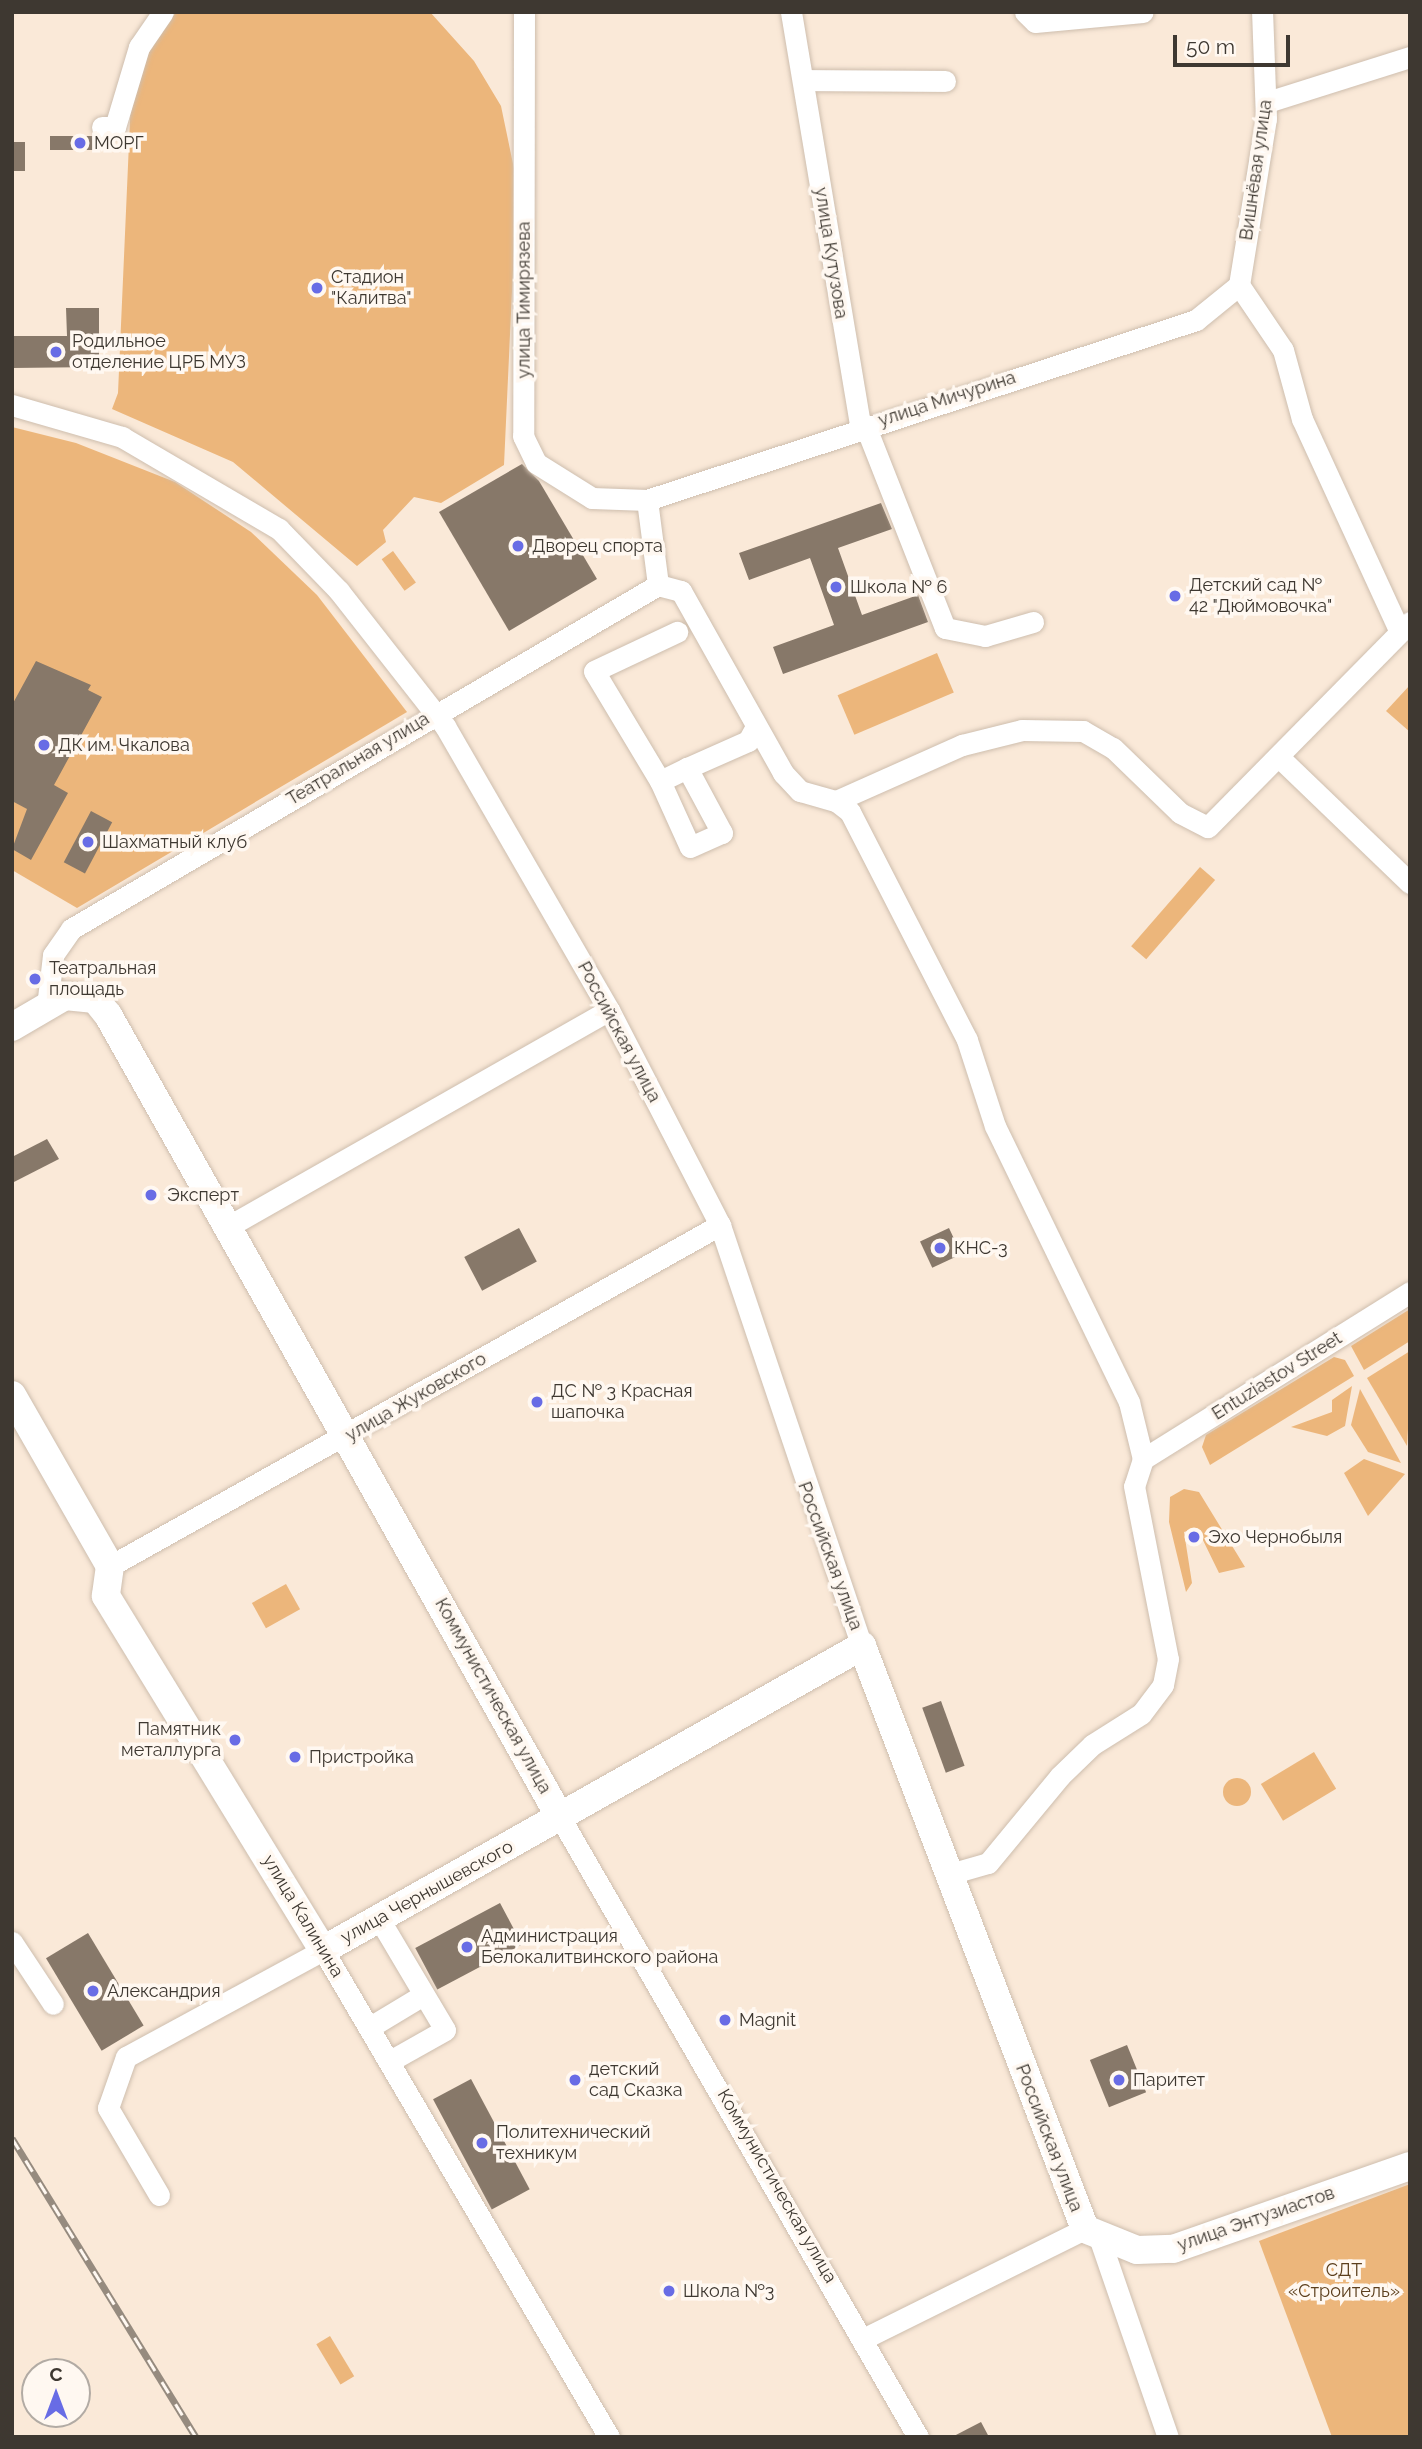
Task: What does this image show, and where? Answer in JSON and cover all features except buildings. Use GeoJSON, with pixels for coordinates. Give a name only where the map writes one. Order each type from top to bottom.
{"type":"FeatureCollection","features":[{"type":"Feature","properties":{"kind":"main road","name":"Коммунистическая улица"},"geometry":{"type":"LineString","coordinates":[[47,1007],[65,996],[95,999],[349,1435],[561,1819]]}},
{"type":"Feature","properties":{"kind":"main road"},"geometry":{"type":"LineString","coordinates":[[12,1027],[47,1007]]}},
{"type":"Feature","properties":{"kind":"main road"},"geometry":{"type":"LineString","coordinates":[[12,1395],[110,1566]]}},
{"type":"Feature","properties":{"kind":"main road","name":"улица Калинина"},"geometry":{"type":"LineString","coordinates":[[110,1566],[106,1596],[323,1950]]}},
{"type":"Feature","properties":{"kind":"main road","name":"улица Чернышевского"},"geometry":{"type":"LineString","coordinates":[[323,1950],[378,1917],[561,1819],[862,1646]]}},
{"type":"Feature","properties":{"kind":"main road","name":"Российская улица"},"geometry":{"type":"LineString","coordinates":[[862,1646],[1092,2235]]}},
{"type":"Feature","properties":{"kind":"main road","name":"улица Энтузиастов"},"geometry":{"type":"LineString","coordinates":[[1092,2235],[1137,2250],[1173,2249],[1410,2166]]}},
{"type":"Feature","properties":{"kind":"street"},"geometry":{"type":"LineString","coordinates":[[102,127],[116,127],[139,47],[163,12]]}},
{"type":"Feature","properties":{"kind":"street","name":"улица Тимирязева"},"geometry":{"type":"LineString","coordinates":[[524,12],[523,436],[536,463],[592,498],[647,499]]}},
{"type":"Feature","properties":{"kind":"street","name":"улица Кутузова"},"geometry":{"type":"LineString","coordinates":[[791,12],[862,426],[945,628],[985,636],[1033,622]]}},
{"type":"Feature","properties":{"kind":"street"},"geometry":{"type":"LineString","coordinates":[[1025,12],[1035,22],[1143,12]]}},
{"type":"Feature","properties":{"kind":"street","name":"Вишнёвая улица"},"geometry":{"type":"LineString","coordinates":[[1239,285],[1267,102],[1262,12]]}},
{"type":"Feature","properties":{"kind":"street"},"geometry":{"type":"LineString","coordinates":[[1267,102],[1410,57]]}},
{"type":"Feature","properties":{"kind":"street"},"geometry":{"type":"LineString","coordinates":[[803,80],[945,81]]}},
{"type":"Feature","properties":{"kind":"street"},"geometry":{"type":"LineString","coordinates":[[836,801],[962,745],[1022,730],[1083,731],[1113,748],[1181,813],[1208,827],[1281,759],[1348,678],[1404,626],[1302,419],[1283,350],[1239,285]]}},
{"type":"Feature","properties":{"kind":"street","name":"улица Мичурина"},"geometry":{"type":"LineString","coordinates":[[647,499],[862,426],[1196,320],[1239,285]]}},
{"type":"Feature","properties":{"kind":"street","name":"Российская улица"},"geometry":{"type":"LineString","coordinates":[[12,405],[122,437],[279,529],[339,591],[436,713],[609,1010],[720,1225],[862,1646]]}},
{"type":"Feature","properties":{"kind":"street"},"geometry":{"type":"LineString","coordinates":[[647,499],[659,585],[681,592],[754,730],[800,791],[836,801],[850,812],[967,1040],[995,1126],[1129,1402],[1143,1459],[1134,1486],[1166,1648],[1163,1685],[1141,1714],[1091,1745],[1060,1776],[988,1863],[950,1874]]}},
{"type":"Feature","properties":{"kind":"street","name":"Театральная улица"},"geometry":{"type":"LineString","coordinates":[[47,1007],[53,955],[61,938],[436,713],[659,585]]}},
{"type":"Feature","properties":{"kind":"street"},"geometry":{"type":"LineString","coordinates":[[677,632],[594,671],[660,781],[690,847],[722,833],[687,768]]}},
{"type":"Feature","properties":{"kind":"street"},"geometry":{"type":"LineString","coordinates":[[660,781],[748,741],[754,730]]}},
{"type":"Feature","properties":{"kind":"street"},"geometry":{"type":"LineString","coordinates":[[1281,759],[1410,883]]}},
{"type":"Feature","properties":{"kind":"street"},"geometry":{"type":"LineString","coordinates":[[229,1226],[609,1010]]}},
{"type":"Feature","properties":{"kind":"street","name":"улица Жуковского"},"geometry":{"type":"LineString","coordinates":[[110,1566],[349,1435],[720,1225]]}},
{"type":"Feature","properties":{"kind":"street","name":"Entuziastov Street"},"geometry":{"type":"LineString","coordinates":[[1143,1459],[1410,1292]]}},
{"type":"Feature","properties":{"kind":"street","name":"Коммунистическая улица"},"geometry":{"type":"LineString","coordinates":[[561,1819],[865,2338],[918,2437]]}},
{"type":"Feature","properties":{"kind":"street"},"geometry":{"type":"LineString","coordinates":[[378,1917],[445,2030],[390,2061]]}},
{"type":"Feature","properties":{"kind":"street"},"geometry":{"type":"LineString","coordinates":[[12,1942],[52,2004]]}},
{"type":"Feature","properties":{"kind":"street","name":"улица Калинина"},"geometry":{"type":"LineString","coordinates":[[323,1950],[609,2437]]}},
{"type":"Feature","properties":{"kind":"street","name":"улица Чернышевского"},"geometry":{"type":"LineString","coordinates":[[159,2195],[108,2108],[125,2057],[323,1950]]}},
{"type":"Feature","properties":{"kind":"street"},"geometry":{"type":"LineString","coordinates":[[370,2027],[423,1995]]}},
{"type":"Feature","properties":{"kind":"street"},"geometry":{"type":"LineString","coordinates":[[865,2338],[1092,2235]]}},
{"type":"Feature","properties":{"kind":"street","name":"Российская улица"},"geometry":{"type":"LineString","coordinates":[[1092,2235],[1168,2437]]}},
{"type":"Feature","properties":{"kind":"green space","name":"Стадион \"Калитва\""},"geometry":{"type":"Polygon","coordinates":[[[176,12],[430,12],[474,61],[501,106],[517,183],[504,465],[441,503],[414,497],[383,530],[386,542],[357,566],[233,462],[112,409],[118,393],[131,97],[139,66],[176,12]]]}},
{"type":"Feature","properties":{"kind":"green space"},"geometry":{"type":"Polygon","coordinates":[[[12,427],[76,443],[175,482],[251,532],[317,595],[407,712],[77,908],[12,870],[12,427]]]}},
{"type":"Feature","properties":{"kind":"green space"},"geometry":{"type":"Polygon","coordinates":[[[393,551],[416,583],[405,591],[382,559],[393,551]]]}},
{"type":"Feature","properties":{"kind":"green space"},"geometry":{"type":"Polygon","coordinates":[[[937,653],[954,693],[854,735],[838,695],[937,653]]]}},
{"type":"Feature","properties":{"kind":"green space"},"geometry":{"type":"Polygon","coordinates":[[[1410,685],[1410,732],[1386,711],[1410,685]]]}},
{"type":"Feature","properties":{"kind":"green space"},"geometry":{"type":"Polygon","coordinates":[[[1200,867],[1215,880],[1146,959],[1131,946],[1200,867]]]}},
{"type":"Feature","properties":{"kind":"green space"},"geometry":{"type":"Polygon","coordinates":[[[1410,1309],[1410,1341],[1364,1370],[1351,1346],[1410,1309]]]}},
{"type":"Feature","properties":{"kind":"green space"},"geometry":{"type":"Polygon","coordinates":[[[1410,1351],[1410,1395],[1407,1446],[1367,1378],[1410,1351]]]}},
{"type":"Feature","properties":{"kind":"green space"},"geometry":{"type":"Polygon","coordinates":[[[1334,1357],[1345,1360],[1354,1376],[1210,1465],[1202,1447],[1206,1435],[1334,1357]]]}},
{"type":"Feature","properties":{"kind":"green space"},"geometry":{"type":"Polygon","coordinates":[[[1352,1386],[1345,1426],[1327,1436],[1291,1427],[1332,1412],[1332,1400],[1352,1386]]]}},
{"type":"Feature","properties":{"kind":"green space"},"geometry":{"type":"Polygon","coordinates":[[[1360,1389],[1401,1463],[1368,1452],[1351,1425],[1360,1389]]]}},
{"type":"Feature","properties":{"kind":"green space"},"geometry":{"type":"Polygon","coordinates":[[[1364,1459],[1405,1474],[1368,1516],[1344,1473],[1364,1459]]]}},
{"type":"Feature","properties":{"kind":"green space"},"geometry":{"type":"Polygon","coordinates":[[[1184,1489],[1199,1492],[1245,1567],[1219,1573],[1197,1528],[1184,1532],[1192,1583],[1186,1592],[1169,1522],[1170,1497],[1184,1489]]]}},
{"type":"Feature","properties":{"kind":"green space"},"geometry":{"type":"Polygon","coordinates":[[[286,1584],[300,1609],[266,1628],[252,1603],[286,1584]]]}},
{"type":"Feature","properties":{"kind":"green space"},"geometry":{"type":"Polygon","coordinates":[[[1314,1752],[1336,1789],[1283,1821],[1261,1784],[1314,1752]]]}},
{"type":"Feature","properties":{"kind":"green space"},"geometry":{"type":"Polygon","coordinates":[[[1237,1778],[1247,1782],[1251,1792],[1247,1802],[1237,1806],[1227,1802],[1223,1792],[1227,1782],[1237,1778]]]}},
{"type":"Feature","properties":{"kind":"green space","name":"СДТ «Строитель»"},"geometry":{"type":"Polygon","coordinates":[[[1410,2184],[1410,2437],[1332,2437],[1259,2241],[1410,2184]]]}},
{"type":"Feature","properties":{"kind":"green space"},"geometry":{"type":"Polygon","coordinates":[[[330,2336],[354,2376],[340,2385],[316,2344],[330,2336]]]}},
{"type":"Feature","properties":{"kind":"railway"},"geometry":{"type":"LineString","coordinates":[[12,2138],[196,2437]]}},
{"type":"Feature","properties":{"kind":"place","name":"МОРГ"},"geometry":{"type":"Point","coordinates":[80,143]}},
{"type":"Feature","properties":{"kind":"place","name":"Стадион \"Калитва\""},"geometry":{"type":"Point","coordinates":[317,288]}},
{"type":"Feature","properties":{"kind":"place","name":"Родильное отделение ЦРБ МУЗ"},"geometry":{"type":"Point","coordinates":[56,352]}},
{"type":"Feature","properties":{"kind":"place","name":"Дворец спорта"},"geometry":{"type":"Point","coordinates":[518,546]}},
{"type":"Feature","properties":{"kind":"place","name":"Школа № 6"},"geometry":{"type":"Point","coordinates":[836,587]}},
{"type":"Feature","properties":{"kind":"place","name":"Детский сад № 42 \"Дюймовочка\""},"geometry":{"type":"Point","coordinates":[1175,596]}},
{"type":"Feature","properties":{"kind":"place","name":"ДК им. Чкалова"},"geometry":{"type":"Point","coordinates":[44,745]}},
{"type":"Feature","properties":{"kind":"place","name":"Шахматный клуб"},"geometry":{"type":"Point","coordinates":[88,842]}},
{"type":"Feature","properties":{"kind":"place","name":"Театральная площадь"},"geometry":{"type":"Point","coordinates":[35,979]}},
{"type":"Feature","properties":{"kind":"place","name":"Эксперт"},"geometry":{"type":"Point","coordinates":[151,1195]}},
{"type":"Feature","properties":{"kind":"place","name":"КНС-3"},"geometry":{"type":"Point","coordinates":[940,1248]}},
{"type":"Feature","properties":{"kind":"place","name":"ДС № 3 Красная шапочка"},"geometry":{"type":"Point","coordinates":[537,1402]}},
{"type":"Feature","properties":{"kind":"place","name":"Эхо Чернобыля"},"geometry":{"type":"Point","coordinates":[1194,1537]}},
{"type":"Feature","properties":{"kind":"place","name":"Памятник металлурга"},"geometry":{"type":"Point","coordinates":[235,1740]}},
{"type":"Feature","properties":{"kind":"place","name":"Пристройка"},"geometry":{"type":"Point","coordinates":[295,1757]}},
{"type":"Feature","properties":{"kind":"place","name":"Администрация Белокалитвинского района"},"geometry":{"type":"Point","coordinates":[467,1947]}},
{"type":"Feature","properties":{"kind":"place","name":"Александрия"},"geometry":{"type":"Point","coordinates":[93,1991]}},
{"type":"Feature","properties":{"kind":"place","name":"Magnit"},"geometry":{"type":"Point","coordinates":[725,2020]}},
{"type":"Feature","properties":{"kind":"place","name":"детский сад Сказка"},"geometry":{"type":"Point","coordinates":[575,2080]}},
{"type":"Feature","properties":{"kind":"place","name":"Паритет"},"geometry":{"type":"Point","coordinates":[1119,2080]}},
{"type":"Feature","properties":{"kind":"place","name":"Политехнический техникум"},"geometry":{"type":"Point","coordinates":[482,2143]}},
{"type":"Feature","properties":{"kind":"place","name":"Школа №3"},"geometry":{"type":"Point","coordinates":[669,2291]}}]}
